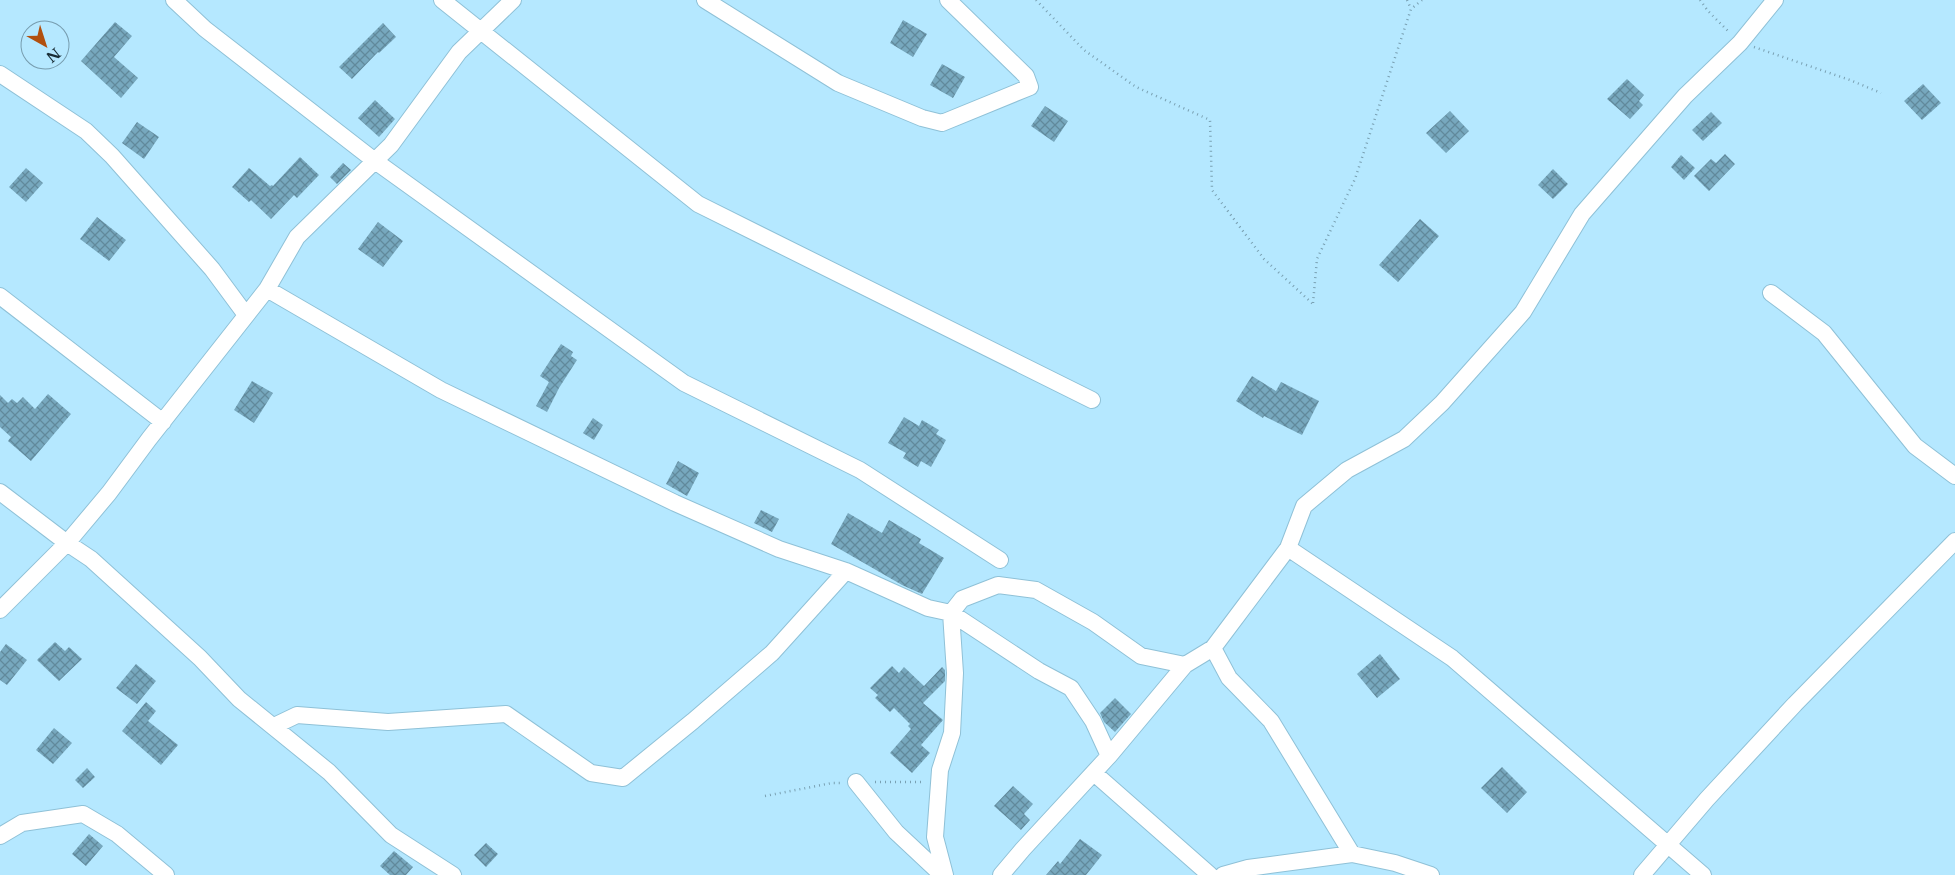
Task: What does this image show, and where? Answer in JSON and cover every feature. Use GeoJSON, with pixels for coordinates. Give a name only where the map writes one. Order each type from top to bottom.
{"type":"FeatureCollection","features":[{"type":"Feature","properties":{"kind":"street"},"geometry":{"type":"LineString","coordinates":[[174,0],[205,29],[375,161],[684,382],[860,470],[1000,560]]}},
{"type":"Feature","properties":{"kind":"street"},"geometry":{"type":"LineString","coordinates":[[442,0],[698,204],[1092,400]]}},
{"type":"Feature","properties":{"kind":"street"},"geometry":{"type":"LineString","coordinates":[[0,610],[67,543],[109,493],[267,289],[297,237],[391,145],[459,52],[513,0]]}},
{"type":"Feature","properties":{"kind":"street"},"geometry":{"type":"LineString","coordinates":[[705,0],[838,82],[922,118],[942,123],[1030,86],[1026,76],[948,0]]}},
{"type":"Feature","properties":{"kind":"street"},"geometry":{"type":"LineString","coordinates":[[1001,875],[1109,756],[1185,665],[1213,648],[1288,548],[1304,506],[1348,470],[1404,439],[1442,402],[1523,312],[1582,214],[1685,96],[1740,43],[1775,0]]}},
{"type":"Feature","properties":{"kind":"street"},"geometry":{"type":"LineString","coordinates":[[0,74],[86,131],[112,156],[212,269],[246,315]]}},
{"type":"Feature","properties":{"kind":"street"},"geometry":{"type":"LineString","coordinates":[[267,289],[441,390],[675,503],[779,549],[846,571],[928,608],[951,614],[1040,671],[1071,688],[1093,721],[1109,756]]}},
{"type":"Feature","properties":{"kind":"street"},"geometry":{"type":"LineString","coordinates":[[1771,293],[1824,333],[1915,446],[1955,476]]}},
{"type":"Feature","properties":{"kind":"street"},"geometry":{"type":"LineString","coordinates":[[0,296],[163,422]]}},
{"type":"Feature","properties":{"kind":"street"},"geometry":{"type":"LineString","coordinates":[[0,492],[67,543],[91,558],[200,658],[239,699],[329,772],[391,835],[454,875]]}},
{"type":"Feature","properties":{"kind":"street"},"geometry":{"type":"LineString","coordinates":[[1642,875],[1670,845],[1707,799],[1795,704],[1955,541]]}},
{"type":"Feature","properties":{"kind":"street"},"geometry":{"type":"LineString","coordinates":[[1288,548],[1452,658],[1703,875]]}},
{"type":"Feature","properties":{"kind":"street"},"geometry":{"type":"LineString","coordinates":[[274,726],[297,715],[388,722],[506,714],[591,773],[623,778],[772,653],[846,571]]}},
{"type":"Feature","properties":{"kind":"street"},"geometry":{"type":"LineString","coordinates":[[944,875],[935,837],[940,770],[952,733],[955,673],[951,614],[962,599],[998,585],[1036,590],[1093,622],[1141,656],[1185,665]]}},
{"type":"Feature","properties":{"kind":"street"},"geometry":{"type":"LineString","coordinates":[[1213,648],[1229,678],[1271,721],[1352,854]]}},
{"type":"Feature","properties":{"kind":"street"},"geometry":{"type":"LineString","coordinates":[[1094,773],[1210,875]]}},
{"type":"Feature","properties":{"kind":"street"},"geometry":{"type":"LineString","coordinates":[[856,782],[896,832],[944,875]]}},
{"type":"Feature","properties":{"kind":"street"},"geometry":{"type":"LineString","coordinates":[[0,836],[22,822],[83,814],[116,834],[166,875]]}},
{"type":"Feature","properties":{"kind":"street"},"geometry":{"type":"LineString","coordinates":[[1223,875],[1248,868],[1352,854],[1395,863],[1431,875]]}},
{"type":"Feature","properties":{"kind":"path"},"geometry":{"type":"LineString","coordinates":[[1036,0],[1084,50],[1136,87],[1210,120],[1212,190],[1264,259],[1313,304],[1317,259],[1355,179],[1411,9],[1422,0]]}},
{"type":"Feature","properties":{"kind":"path"},"geometry":{"type":"LineString","coordinates":[[1407,0],[1411,9]]}},
{"type":"Feature","properties":{"kind":"path"},"geometry":{"type":"LineString","coordinates":[[1700,0],[1708,11],[1740,43],[1850,80],[1881,93]]}},
{"type":"Feature","properties":{"kind":"building"},"geometry":{"type":"Polygon","coordinates":[[[903,20],[927,34],[913,57],[890,43],[903,20]]]}},
{"type":"Feature","properties":{"kind":"building"},"geometry":{"type":"Polygon","coordinates":[[[115,22],[132,36],[114,57],[138,78],[121,98],[81,61],[115,22]]]}},
{"type":"Feature","properties":{"kind":"building"},"geometry":{"type":"Polygon","coordinates":[[[383,23],[396,37],[378,52],[352,79],[339,67],[383,23]]]}},
{"type":"Feature","properties":{"kind":"building"},"geometry":{"type":"Polygon","coordinates":[[[942,64],[965,77],[953,98],[930,85],[942,64]]]}},
{"type":"Feature","properties":{"kind":"building"},"geometry":{"type":"Polygon","coordinates":[[[1627,79],[1644,95],[1639,101],[1643,105],[1630,119],[1607,99],[1627,79]]]}},
{"type":"Feature","properties":{"kind":"building"},"geometry":{"type":"Polygon","coordinates":[[[1923,84],[1941,103],[1922,120],[1904,101],[1923,84]]]}},
{"type":"Feature","properties":{"kind":"building"},"geometry":{"type":"Polygon","coordinates":[[[375,100],[395,119],[379,137],[358,118],[375,100]]]}},
{"type":"Feature","properties":{"kind":"building"},"geometry":{"type":"Polygon","coordinates":[[[1045,106],[1068,121],[1054,142],[1031,126],[1045,106]]]}},
{"type":"Feature","properties":{"kind":"building"},"geometry":{"type":"Polygon","coordinates":[[[1450,111],[1469,131],[1446,153],[1426,133],[1450,111]]]}},
{"type":"Feature","properties":{"kind":"building"},"geometry":{"type":"Polygon","coordinates":[[[1711,112],[1722,123],[1703,141],[1692,130],[1711,112]]]}},
{"type":"Feature","properties":{"kind":"building"},"geometry":{"type":"Polygon","coordinates":[[[137,122],[159,137],[144,159],[122,143],[137,122]]]}},
{"type":"Feature","properties":{"kind":"building"},"geometry":{"type":"Polygon","coordinates":[[[1725,154],[1735,164],[1709,191],[1694,176],[1711,159],[1716,163],[1725,154]]]}},
{"type":"Feature","properties":{"kind":"building"},"geometry":{"type":"Polygon","coordinates":[[[1681,155],[1695,168],[1684,180],[1671,167],[1681,155]]]}},
{"type":"Feature","properties":{"kind":"building"},"geometry":{"type":"Polygon","coordinates":[[[300,157],[319,175],[297,198],[294,195],[271,219],[251,200],[249,202],[232,187],[249,168],[270,186],[273,186],[300,157]]]}},
{"type":"Feature","properties":{"kind":"building"},"geometry":{"type":"Polygon","coordinates":[[[343,163],[351,170],[337,184],[330,177],[343,163]]]}},
{"type":"Feature","properties":{"kind":"building"},"geometry":{"type":"Polygon","coordinates":[[[26,168],[43,183],[26,202],[9,187],[26,168]]]}},
{"type":"Feature","properties":{"kind":"building"},"geometry":{"type":"Polygon","coordinates":[[[1553,169],[1568,184],[1553,199],[1538,185],[1553,169]]]}},
{"type":"Feature","properties":{"kind":"building"},"geometry":{"type":"Polygon","coordinates":[[[97,217],[126,240],[109,261],[80,239],[97,217]]]}},
{"type":"Feature","properties":{"kind":"building"},"geometry":{"type":"Polygon","coordinates":[[[1420,219],[1439,236],[1398,282],[1379,265],[1420,219]]]}},
{"type":"Feature","properties":{"kind":"building"},"geometry":{"type":"Polygon","coordinates":[[[378,222],[403,241],[383,267],[358,249],[378,222]]]}},
{"type":"Feature","properties":{"kind":"building"},"geometry":{"type":"Polygon","coordinates":[[[561,344],[573,352],[571,356],[577,360],[559,388],[547,412],[536,406],[549,382],[540,376],[561,344]]]}},
{"type":"Feature","properties":{"kind":"building"},"geometry":{"type":"Polygon","coordinates":[[[1252,376],[1276,391],[1281,382],[1319,401],[1302,435],[1264,416],[1263,418],[1236,401],[1252,376]]]}},
{"type":"Feature","properties":{"kind":"building"},"geometry":{"type":"Polygon","coordinates":[[[252,381],[273,393],[254,423],[234,410],[252,381]]]}},
{"type":"Feature","properties":{"kind":"building"},"geometry":{"type":"Polygon","coordinates":[[[48,394],[71,414],[31,461],[8,441],[11,437],[0,427],[0,395],[8,403],[12,399],[17,403],[23,397],[35,409],[48,394]]]}},
{"type":"Feature","properties":{"kind":"building"},"geometry":{"type":"Polygon","coordinates":[[[904,417],[919,426],[922,420],[939,430],[936,434],[946,440],[931,467],[921,461],[918,467],[903,458],[906,453],[888,443],[904,417]]]}},
{"type":"Feature","properties":{"kind":"building"},"geometry":{"type":"Polygon","coordinates":[[[593,418],[603,425],[594,440],[583,433],[593,418]]]}},
{"type":"Feature","properties":{"kind":"building"},"geometry":{"type":"Polygon","coordinates":[[[678,461],[699,473],[687,496],[666,484],[678,461]]]}},
{"type":"Feature","properties":{"kind":"building"},"geometry":{"type":"Polygon","coordinates":[[[761,510],[779,519],[772,532],[754,523],[761,510]]]}},
{"type":"Feature","properties":{"kind":"building"},"geometry":{"type":"Polygon","coordinates":[[[848,513],[882,533],[889,520],[921,539],[919,543],[944,558],[922,594],[902,585],[831,544],[848,513]]]}},
{"type":"Feature","properties":{"kind":"building"},"geometry":{"type":"Polygon","coordinates":[[[55,642],[65,651],[69,647],[82,659],[59,681],[37,660],[55,642]]]}},
{"type":"Feature","properties":{"kind":"building"},"geometry":{"type":"Polygon","coordinates":[[[6,644],[27,660],[7,685],[0,680],[0,652],[6,644]]]}},
{"type":"Feature","properties":{"kind":"building"},"geometry":{"type":"Polygon","coordinates":[[[1380,654],[1400,679],[1377,698],[1357,674],[1380,654]]]}},
{"type":"Feature","properties":{"kind":"building"},"geometry":{"type":"Polygon","coordinates":[[[136,664],[156,681],[137,704],[116,688],[136,664]]]}},
{"type":"Feature","properties":{"kind":"building"},"geometry":{"type":"Polygon","coordinates":[[[892,666],[899,673],[904,667],[924,686],[942,667],[945,670],[945,681],[923,703],[943,720],[921,745],[930,753],[912,773],[890,753],[911,729],[908,726],[910,724],[894,708],[890,712],[875,698],[878,695],[870,688],[892,666]]]}},
{"type":"Feature","properties":{"kind":"building"},"geometry":{"type":"Polygon","coordinates":[[[1115,698],[1131,714],[1115,732],[1104,722],[1100,713],[1115,698]]]}},
{"type":"Feature","properties":{"kind":"building"},"geometry":{"type":"Polygon","coordinates":[[[146,702],[156,711],[148,721],[178,745],[161,765],[122,731],[146,702]]]}},
{"type":"Feature","properties":{"kind":"building"},"geometry":{"type":"Polygon","coordinates":[[[54,728],[72,743],[53,764],[36,750],[54,728]]]}},
{"type":"Feature","properties":{"kind":"building"},"geometry":{"type":"Polygon","coordinates":[[[1502,767],[1527,792],[1507,813],[1481,788],[1502,767]]]}},
{"type":"Feature","properties":{"kind":"building"},"geometry":{"type":"Polygon","coordinates":[[[87,768],[95,777],[83,788],[75,780],[87,768]]]}},
{"type":"Feature","properties":{"kind":"building"},"geometry":{"type":"Polygon","coordinates":[[[1013,786],[1033,804],[1024,814],[1030,820],[1021,830],[994,806],[1013,786]]]}},
{"type":"Feature","properties":{"kind":"building"},"geometry":{"type":"Polygon","coordinates":[[[89,834],[103,846],[86,866],[72,854],[89,834]]]}},
{"type":"Feature","properties":{"kind":"building"},"geometry":{"type":"Polygon","coordinates":[[[1080,839],[1102,855],[1086,875],[1046,875],[1058,861],[1060,864],[1080,839]]]}},
{"type":"Feature","properties":{"kind":"building"},"geometry":{"type":"Polygon","coordinates":[[[486,843],[498,854],[486,867],[474,855],[486,843]]]}},
{"type":"Feature","properties":{"kind":"building"},"geometry":{"type":"Polygon","coordinates":[[[394,851],[413,867],[406,875],[390,875],[380,866],[394,851]]]}}]}
